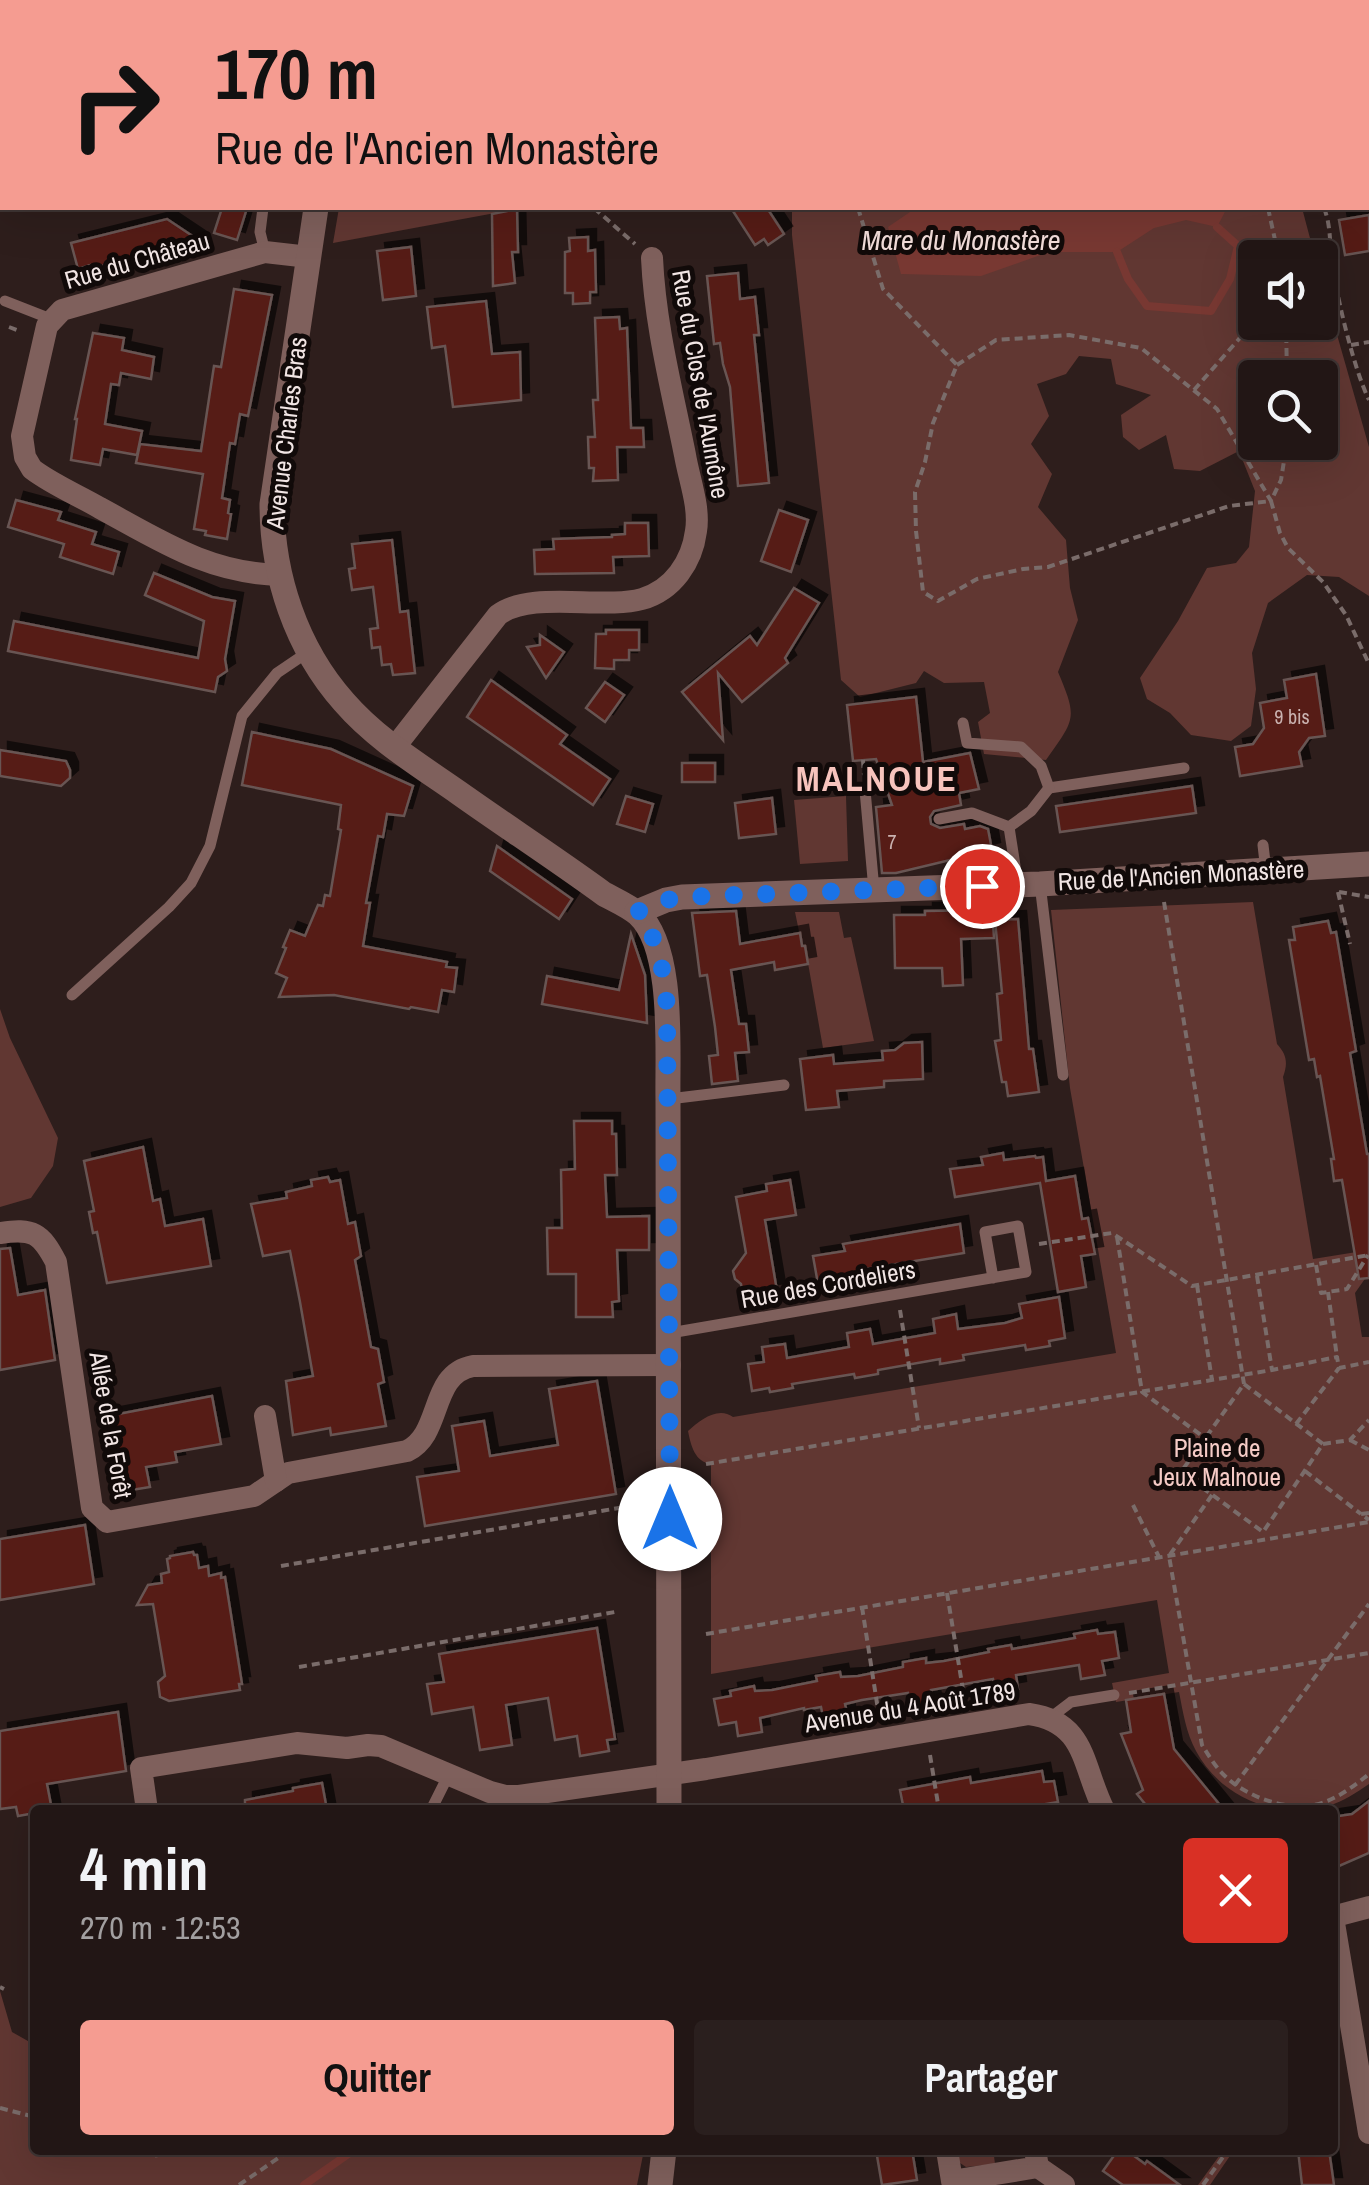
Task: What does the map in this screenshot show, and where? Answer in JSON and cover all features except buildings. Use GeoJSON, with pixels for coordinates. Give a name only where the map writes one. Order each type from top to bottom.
{"type":"FeatureCollection","features":[{"type":"Feature","properties":{"kind":"street","name":"Avenue Charles Bras"},"geometry":{"type":"LineString","coordinates":[[316,210],[272,504],[280,575],[296,626],[326,680],[394,748],[604,894],[637,912]]}},
{"type":"Feature","properties":{"kind":"street","name":"Rue du Château"},"geometry":{"type":"LineString","coordinates":[[280,575],[230,570],[186,554],[32,469],[22,436],[47,326],[62,310],[264,252],[308,257]]}},
{"type":"Feature","properties":{"kind":"street","name":"Rue du Clos de l'Aumône"},"geometry":{"type":"LineString","coordinates":[[394,748],[505,610],[538,603],[643,599],[670,583],[689,558],[697,520],[654,298],[652,258]]}},
{"type":"Feature","properties":{"kind":"street","name":"Rue de l'Ancien Monastère"},"geometry":{"type":"LineString","coordinates":[[637,912],[682,897],[1160,877],[1264,858],[1369,864]]}},
{"type":"Feature","properties":{"kind":"street"},"geometry":{"type":"LineString","coordinates":[[637,912],[653,936],[665,983],[670,1334],[669,1805]]}},
{"type":"Feature","properties":{"kind":"street","name":"Allée de la Forêt"},"geometry":{"type":"LineString","coordinates":[[0,1233],[31,1232],[46,1242],[56,1262],[92,1508],[107,1522],[254,1496],[288,1473],[407,1452],[423,1439],[444,1387],[462,1368],[670,1365]]}},
{"type":"Feature","properties":{"kind":"street"},"geometry":{"type":"LineString","coordinates":[[265,1416],[276,1481]]}},
{"type":"Feature","properties":{"kind":"street","name":"Avenue du 4 Août 1789"},"geometry":{"type":"LineString","coordinates":[[147,1805],[141,1768],[297,1744],[381,1746],[505,1796],[669,1774],[1029,1714],[1050,1718],[1075,1738],[1102,1805]]}},
{"type":"Feature","properties":{"kind":"street"},"geometry":{"type":"LineString","coordinates":[[1338,1916],[1369,1908]]}},
{"type":"Feature","properties":{"kind":"street"},"geometry":{"type":"LineString","coordinates":[[1338,1943],[1369,2133]]}},
{"type":"Feature","properties":{"kind":"street"},"geometry":{"type":"LineString","coordinates":[[660,2185],[663,2155]]}},
{"type":"Feature","properties":{"kind":"street"},"geometry":{"type":"LineString","coordinates":[[948,2155],[951,2183],[1036,2158],[1064,2185]]}},
{"type":"Feature","properties":{"kind":"lane"},"geometry":{"type":"LineString","coordinates":[[263,210],[260,232],[264,252]]}},
{"type":"Feature","properties":{"kind":"lane"},"geometry":{"type":"LineString","coordinates":[[5,302],[52,319]]}},
{"type":"Feature","properties":{"kind":"lane"},"geometry":{"type":"LineString","coordinates":[[72,995],[191,883],[210,846],[242,716],[277,673],[308,652]]}},
{"type":"Feature","properties":{"kind":"lane"},"geometry":{"type":"LineString","coordinates":[[963,723],[966,743],[1022,747],[1041,766],[1049,788]]}},
{"type":"Feature","properties":{"kind":"lane"},"geometry":{"type":"LineString","coordinates":[[1008,827],[1031,812],[1049,788],[1184,768]]}},
{"type":"Feature","properties":{"kind":"lane"},"geometry":{"type":"LineString","coordinates":[[864,790],[874,890]]}},
{"type":"Feature","properties":{"kind":"lane"},"geometry":{"type":"LineString","coordinates":[[939,819],[972,813],[1008,827],[1029,884],[1063,1075]]}},
{"type":"Feature","properties":{"kind":"lane"},"geometry":{"type":"LineString","coordinates":[[668,1099],[784,1085]]}},
{"type":"Feature","properties":{"kind":"lane"},"geometry":{"type":"LineString","coordinates":[[993,1278],[985,1232],[1018,1226],[1022,1247]]}},
{"type":"Feature","properties":{"kind":"lane","name":"Rue des Cordeliers"},"geometry":{"type":"LineString","coordinates":[[670,1334],[1026,1272],[1022,1247]]}},
{"type":"Feature","properties":{"kind":"lane"},"geometry":{"type":"LineString","coordinates":[[1050,1718],[1070,1702],[1114,1695]]}},
{"type":"Feature","properties":{"kind":"lane"},"geometry":{"type":"LineString","coordinates":[[434,1805],[449,1774]]}},
{"type":"Feature","properties":{"kind":"path"},"geometry":{"type":"LineString","coordinates":[[596,210],[652,258]]}},
{"type":"Feature","properties":{"kind":"path"},"geometry":{"type":"LineString","coordinates":[[859,210],[883,289],[956,365]]}},
{"type":"Feature","properties":{"kind":"path"},"geometry":{"type":"LineString","coordinates":[[1268,210],[1275,240]]}},
{"type":"Feature","properties":{"kind":"path"},"geometry":{"type":"LineString","coordinates":[[1325,210],[1332,269],[1369,400]]}},
{"type":"Feature","properties":{"kind":"path"},"geometry":{"type":"LineString","coordinates":[[9,328],[17,330]]}},
{"type":"Feature","properties":{"kind":"path"},"geometry":{"type":"LineString","coordinates":[[1271,502],[1229,506],[1048,567],[977,578],[938,600],[923,592],[915,492],[934,423],[956,365],[996,340],[1070,335],[1141,348],[1217,409],[1271,502],[1288,548],[1323,582],[1346,615],[1369,664]]}},
{"type":"Feature","properties":{"kind":"path"},"geometry":{"type":"LineString","coordinates":[[1194,390],[1239,340]]}},
{"type":"Feature","properties":{"kind":"path"},"geometry":{"type":"LineString","coordinates":[[1351,345],[1369,342]]}},
{"type":"Feature","properties":{"kind":"path"},"geometry":{"type":"LineString","coordinates":[[1271,502],[1284,460]]}},
{"type":"Feature","properties":{"kind":"path"},"geometry":{"type":"LineString","coordinates":[[1160,877],[1244,1384],[1323,1444],[1350,1440],[1369,1450]]}},
{"type":"Feature","properties":{"kind":"path"},"geometry":{"type":"LineString","coordinates":[[1338,892],[1350,944]]}},
{"type":"Feature","properties":{"kind":"path"},"geometry":{"type":"LineString","coordinates":[[1022,1247],[1110,1233],[1192,1286],[1369,1255]]}},
{"type":"Feature","properties":{"kind":"path"},"geometry":{"type":"LineString","coordinates":[[1117,1236],[1142,1392],[1205,1438]]}},
{"type":"Feature","properties":{"kind":"path"},"geometry":{"type":"LineString","coordinates":[[1316,1265],[1321,1293],[1347,1289],[1369,1255]]}},
{"type":"Feature","properties":{"kind":"path"},"geometry":{"type":"LineString","coordinates":[[1257,1276],[1272,1370]]}},
{"type":"Feature","properties":{"kind":"path"},"geometry":{"type":"LineString","coordinates":[[1197,1286],[1212,1380]]}},
{"type":"Feature","properties":{"kind":"path"},"geometry":{"type":"LineString","coordinates":[[1328,1292],[1339,1368]]}},
{"type":"Feature","properties":{"kind":"path"},"geometry":{"type":"LineString","coordinates":[[898,1295],[919,1428]]}},
{"type":"Feature","properties":{"kind":"path"},"geometry":{"type":"LineString","coordinates":[[706,1464],[1337,1358]]}},
{"type":"Feature","properties":{"kind":"path"},"geometry":{"type":"LineString","coordinates":[[1296,1424],[1339,1368],[1369,1362]]}},
{"type":"Feature","properties":{"kind":"path"},"geometry":{"type":"LineString","coordinates":[[1244,1384],[1181,1472],[1263,1532]]}},
{"type":"Feature","properties":{"kind":"path"},"geometry":{"type":"LineString","coordinates":[[1350,1440],[1369,1420]]}},
{"type":"Feature","properties":{"kind":"path"},"geometry":{"type":"LineString","coordinates":[[1264,1540],[1263,1532],[1323,1444]]}},
{"type":"Feature","properties":{"kind":"path"},"geometry":{"type":"LineString","coordinates":[[1304,1471],[1369,1521]]}},
{"type":"Feature","properties":{"kind":"path"},"geometry":{"type":"LineString","coordinates":[[1212,1494],[1169,1556],[1202,1745],[1216,1766],[1243,1790],[1282,1804],[1314,1805],[1335,1797],[1369,1774]]}},
{"type":"Feature","properties":{"kind":"path"},"geometry":{"type":"LineString","coordinates":[[281,1566],[636,1505]]}},
{"type":"Feature","properties":{"kind":"path"},"geometry":{"type":"LineString","coordinates":[[1132,1505],[1159,1557]]}},
{"type":"Feature","properties":{"kind":"path"},"geometry":{"type":"LineString","coordinates":[[1361,1514],[1369,1512]]}},
{"type":"Feature","properties":{"kind":"path"},"geometry":{"type":"LineString","coordinates":[[706,1634],[1369,1521]]}},
{"type":"Feature","properties":{"kind":"path"},"geometry":{"type":"LineString","coordinates":[[947,1593],[969,1724]]}},
{"type":"Feature","properties":{"kind":"path"},"geometry":{"type":"LineString","coordinates":[[1235,1784],[1369,1604]]}},
{"type":"Feature","properties":{"kind":"path"},"geometry":{"type":"LineString","coordinates":[[862,1608],[883,1739]]}},
{"type":"Feature","properties":{"kind":"path"},"geometry":{"type":"LineString","coordinates":[[299,1667],[615,1612]]}},
{"type":"Feature","properties":{"kind":"path"},"geometry":{"type":"LineString","coordinates":[[1114,1695],[1369,1653]]}},
{"type":"Feature","properties":{"kind":"path"},"geometry":{"type":"LineString","coordinates":[[926,1731],[938,1805]]}},
{"type":"Feature","properties":{"kind":"path"},"geometry":{"type":"LineString","coordinates":[[0,2108],[30,2116]]}},
{"type":"Feature","properties":{"kind":"path"},"geometry":{"type":"LineString","coordinates":[[239,2185],[283,2155]]}},
{"type":"Feature","properties":{"kind":"path"},"geometry":{"type":"LineString","coordinates":[[1203,2185],[1224,2155]]}},
{"type":"Feature","properties":{"kind":"green space"},"geometry":{"type":"Polygon","coordinates":[[[339,210],[512,210],[333,243],[339,210]]]}},
{"type":"Feature","properties":{"kind":"green space"},"geometry":{"type":"Polygon","coordinates":[[[792,210],[1303,210],[1310,240],[1238,240],[1238,340],[1338,338],[1369,447],[1369,596],[1339,577],[1307,575],[1268,603],[1252,653],[1256,689],[1251,726],[1231,741],[1191,735],[1170,713],[1147,699],[1140,678],[1207,568],[1236,563],[1249,547],[1255,491],[1243,460],[1338,460],[1338,360],[1238,360],[1238,452],[1200,471],[1174,469],[1166,435],[1139,450],[1123,437],[1121,415],[1151,395],[1116,384],[1111,359],[1079,356],[1066,374],[1037,384],[1049,416],[1031,444],[1052,474],[1038,507],[1066,540],[1070,588],[1078,620],[1058,672],[1071,710],[1068,727],[1046,760],[984,754],[978,722],[990,713],[984,682],[944,683],[924,671],[916,683],[860,697],[841,680],[792,210]]]}},
{"type":"Feature","properties":{"kind":"green space"},"geometry":{"type":"Polygon","coordinates":[[[846,796],[848,861],[800,864],[794,800],[846,796]]]}},
{"type":"Feature","properties":{"kind":"green space","name":"Plaine de Jeux Malnoue"},"geometry":{"type":"Polygon","coordinates":[[[1253,902],[1277,1044],[1286,1059],[1283,1077],[1313,1259],[1369,1250],[1369,1273],[1355,1293],[1362,1337],[1369,1337],[1369,1784],[1331,1805],[1262,1805],[1220,1782],[1196,1751],[1179,1692],[1116,1702],[1112,1683],[1169,1673],[1157,1600],[711,1674],[711,1464],[697,1457],[691,1442],[688,1431],[698,1423],[715,1414],[733,1417],[1116,1353],[1070,1088],[1051,910],[1253,902]]]}},
{"type":"Feature","properties":{"kind":"green space"},"geometry":{"type":"Polygon","coordinates":[[[795,912],[839,912],[844,938],[851,937],[874,1041],[823,1048],[795,912]]]}},
{"type":"Feature","properties":{"kind":"green space"},"geometry":{"type":"Polygon","coordinates":[[[0,1009],[58,1138],[53,1166],[31,1198],[0,1207],[0,1009]]]}},
{"type":"Feature","properties":{"kind":"green space"},"geometry":{"type":"Polygon","coordinates":[[[0,1991],[12,2032],[30,2042],[30,2155],[643,2155],[637,2185],[0,2185],[0,1991]]]}},
{"type":"Feature","properties":{"kind":"green space"},"geometry":{"type":"Polygon","coordinates":[[[957,2155],[993,2155],[995,2164],[966,2167],[957,2155]]]}},
{"type":"Feature","properties":{"kind":"green space"},"geometry":{"type":"Polygon","coordinates":[[[1220,2155],[1231,2155],[1210,2185],[1198,2185],[1220,2155]]]}},
{"type":"Feature","properties":{"kind":"water","name":"Mare du Monastère"},"geometry":{"type":"Polygon","coordinates":[[[913,210],[1226,210],[1217,227],[1186,220],[1154,228],[1117,252],[1049,252],[981,276],[901,274],[888,227],[913,210]]]}},
{"type":"Feature","properties":{"kind":"waterway"},"geometry":{"type":"LineString","coordinates":[[1117,252],[1128,279],[1147,306],[1211,311],[1230,279],[1238,246],[1217,227]]}},
{"type":"Feature","properties":{"kind":"waterway"},"geometry":{"type":"LineString","coordinates":[[304,2185],[347,2155]]}},
{"type":"Feature","properties":{"kind":"district","name":"MALNOUE"},"geometry":{"type":"Point","coordinates":[877,778]}},
{"type":"Feature","properties":{"kind":"route"},"geometry":{"type":"LineString","coordinates":[[670,1519],[667,1008],[657,948],[637,912],[682,897],[982,886]]}}]}
